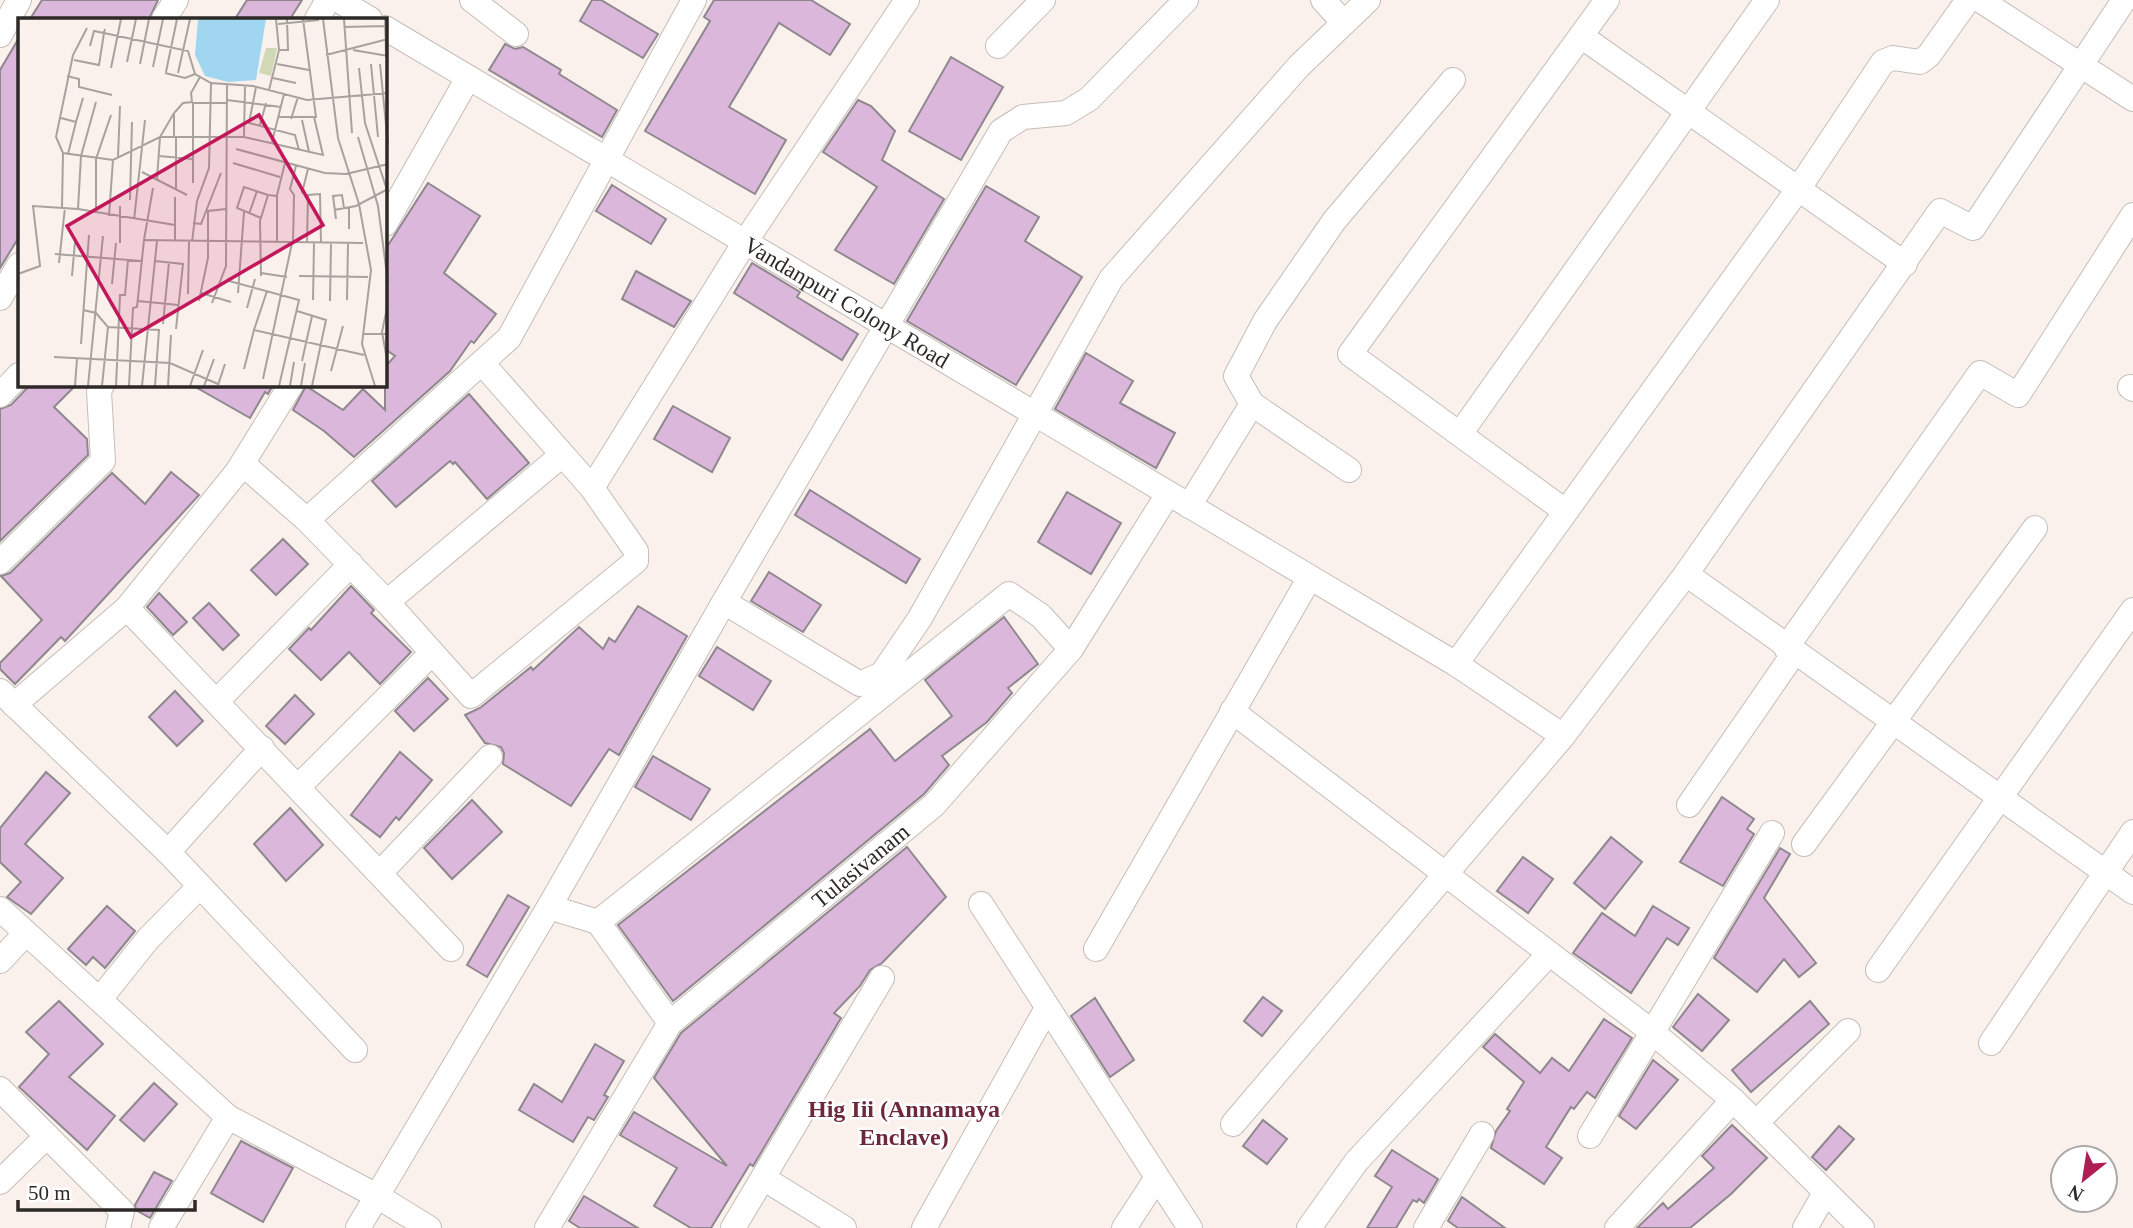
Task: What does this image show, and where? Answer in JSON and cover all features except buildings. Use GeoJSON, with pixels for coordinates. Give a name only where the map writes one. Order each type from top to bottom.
{"type":"FeatureCollection","features":[{"type":"Feature","properties":{"kind":"street"},"geometry":{"type":"LineString","coordinates":[[0,35],[19,0]]}},
{"type":"Feature","properties":{"kind":"street"},"geometry":{"type":"LineString","coordinates":[[165,18],[176,0]]}},
{"type":"Feature","properties":{"kind":"street"},"geometry":{"type":"LineString","coordinates":[[472,0],[516,34]]}},
{"type":"Feature","properties":{"kind":"street"},"geometry":{"type":"LineString","coordinates":[[307,520],[509,338],[694,0]]}},
{"type":"Feature","properties":{"kind":"street"},"geometry":{"type":"LineString","coordinates":[[592,488],[745,242],[907,0]]}},
{"type":"Feature","properties":{"kind":"street"},"geometry":{"type":"LineString","coordinates":[[998,46],[1043,0]]}},
{"type":"Feature","properties":{"kind":"street"},"geometry":{"type":"LineString","coordinates":[[358,1228],[549,907],[724,602],[1001,131],[1023,117],[1066,113],[1089,99],[1186,0]]}},
{"type":"Feature","properties":{"kind":"street"},"geometry":{"type":"LineString","coordinates":[[1323,0],[1344,23]]}},
{"type":"Feature","properties":{"kind":"street"},"geometry":{"type":"LineString","coordinates":[[724,602],[860,684],[882,674],[920,618],[1033,413],[1111,279],[1299,66],[1368,0]]}},
{"type":"Feature","properties":{"kind":"street"},"geometry":{"type":"LineString","coordinates":[[1565,511],[1350,354],[1607,0]]}},
{"type":"Feature","properties":{"kind":"street"},"geometry":{"type":"LineString","coordinates":[[1460,434],[1767,0]]}},
{"type":"Feature","properties":{"kind":"street"},"geometry":{"type":"LineString","coordinates":[[1456,664],[1799,188],[1884,62],[1893,58],[1920,62],[1929,55],[1968,0]]}},
{"type":"Feature","properties":{"kind":"street"},"geometry":{"type":"LineString","coordinates":[[1980,0],[2133,99]]}},
{"type":"Feature","properties":{"kind":"street"},"geometry":{"type":"LineString","coordinates":[[1233,1124],[1563,736],[1686,574],[1940,211],[1973,228],[2124,0]]}},
{"type":"Feature","properties":{"kind":"street"},"geometry":{"type":"LineString","coordinates":[[318,18],[340,1],[368,18]]}},
{"type":"Feature","properties":{"kind":"street","name":"Vandanpuri Colony Road"},"geometry":{"type":"LineString","coordinates":[[387,29],[1456,664],[1563,736]]}},
{"type":"Feature","properties":{"kind":"street"},"geometry":{"type":"LineString","coordinates":[[1581,36],[1905,264]]}},
{"type":"Feature","properties":{"kind":"street"},"geometry":{"type":"LineString","coordinates":[[387,220],[468,78]]}},
{"type":"Feature","properties":{"kind":"street"},"geometry":{"type":"LineString","coordinates":[[1349,470],[1252,404],[1236,376],[1265,321],[1334,221],[1453,80]]}},
{"type":"Feature","properties":{"kind":"street"},"geometry":{"type":"LineString","coordinates":[[1689,806],[1790,650],[1980,373],[2018,395],[2133,215]]}},
{"type":"Feature","properties":{"kind":"street"},"geometry":{"type":"LineString","coordinates":[[0,298],[18,267]]}},
{"type":"Feature","properties":{"kind":"street"},"geometry":{"type":"LineString","coordinates":[[243,464],[307,520],[387,601],[468,695],[475,695],[636,561],[636,551],[592,488],[482,363]]}},
{"type":"Feature","properties":{"kind":"street"},"geometry":{"type":"LineString","coordinates":[[0,395],[18,376]]}},
{"type":"Feature","properties":{"kind":"street"},"geometry":{"type":"LineString","coordinates":[[290,387],[243,464],[127,608],[7,698],[168,852],[355,1050]]}},
{"type":"Feature","properties":{"kind":"street"},"geometry":{"type":"LineString","coordinates":[[0,562],[103,461],[101,388]]}},
{"type":"Feature","properties":{"kind":"street","name":"Tulasivanam"},"geometry":{"type":"LineString","coordinates":[[547,1228],[670,1023],[934,805],[1071,649],[1178,500],[1252,404]]}},
{"type":"Feature","properties":{"kind":"street"},"geometry":{"type":"LineString","coordinates":[[387,601],[562,455]]}},
{"type":"Feature","properties":{"kind":"street"},"geometry":{"type":"LineString","coordinates":[[1804,844],[2035,528]]}},
{"type":"Feature","properties":{"kind":"street"},"geometry":{"type":"LineString","coordinates":[[217,701],[351,564]]}},
{"type":"Feature","properties":{"kind":"street"},"geometry":{"type":"LineString","coordinates":[[1686,574],[2133,892]]}},
{"type":"Feature","properties":{"kind":"street"},"geometry":{"type":"LineString","coordinates":[[1096,949],[1309,579]]}},
{"type":"Feature","properties":{"kind":"street"},"geometry":{"type":"LineString","coordinates":[[598,922],[1009,594],[1041,616],[1071,649]]}},
{"type":"Feature","properties":{"kind":"street"},"geometry":{"type":"LineString","coordinates":[[127,608],[299,786],[450,949]]}},
{"type":"Feature","properties":{"kind":"street"},"geometry":{"type":"LineString","coordinates":[[1878,970],[2133,610]]}},
{"type":"Feature","properties":{"kind":"street"},"geometry":{"type":"LineString","coordinates":[[299,786],[432,653]]}},
{"type":"Feature","properties":{"kind":"street"},"geometry":{"type":"LineString","coordinates":[[1232,711],[1651,1031],[1733,1100],[1862,1228]]}},
{"type":"Feature","properties":{"kind":"street"},"geometry":{"type":"LineString","coordinates":[[168,852],[262,748]]}},
{"type":"Feature","properties":{"kind":"street"},"geometry":{"type":"LineString","coordinates":[[380,873],[491,757]]}},
{"type":"Feature","properties":{"kind":"street"},"geometry":{"type":"LineString","coordinates":[[1991,1043],[2133,832]]}},
{"type":"Feature","properties":{"kind":"street"},"geometry":{"type":"LineString","coordinates":[[1590,1136],[1772,833]]}},
{"type":"Feature","properties":{"kind":"street"},"geometry":{"type":"LineString","coordinates":[[100,999],[148,939],[200,886]]}},
{"type":"Feature","properties":{"kind":"street"},"geometry":{"type":"LineString","coordinates":[[981,904],[1190,1228]]}},
{"type":"Feature","properties":{"kind":"street"},"geometry":{"type":"LineString","coordinates":[[549,907],[598,922],[670,1023]]}},
{"type":"Feature","properties":{"kind":"street"},"geometry":{"type":"LineString","coordinates":[[0,909],[228,1117],[377,1196],[429,1228]]}},
{"type":"Feature","properties":{"kind":"street"},"geometry":{"type":"LineString","coordinates":[[0,961],[25,934]]}},
{"type":"Feature","properties":{"kind":"street"},"geometry":{"type":"LineString","coordinates":[[1309,1228],[1356,1162],[1549,954]]}},
{"type":"Feature","properties":{"kind":"street"},"geometry":{"type":"LineString","coordinates":[[733,1228],[882,978]]}},
{"type":"Feature","properties":{"kind":"street"},"geometry":{"type":"LineString","coordinates":[[924,1228],[1047,1008]]}},
{"type":"Feature","properties":{"kind":"street"},"geometry":{"type":"LineString","coordinates":[[1756,1123],[1848,1031]]}},
{"type":"Feature","properties":{"kind":"street"},"geometry":{"type":"LineString","coordinates":[[0,1089],[122,1211],[118,1228]]}},
{"type":"Feature","properties":{"kind":"street"},"geometry":{"type":"LineString","coordinates":[[1617,1228],[1733,1100]]}},
{"type":"Feature","properties":{"kind":"street"},"geometry":{"type":"LineString","coordinates":[[161,1228],[228,1117]]}},
{"type":"Feature","properties":{"kind":"street"},"geometry":{"type":"LineString","coordinates":[[1426,1228],[1482,1135]]}},
{"type":"Feature","properties":{"kind":"street"},"geometry":{"type":"LineString","coordinates":[[0,1182],[47,1136]]}},
{"type":"Feature","properties":{"kind":"street"},"geometry":{"type":"LineString","coordinates":[[763,1178],[845,1228]]}},
{"type":"Feature","properties":{"kind":"street"},"geometry":{"type":"LineString","coordinates":[[1124,1228],[1156,1179]]}},
{"type":"Feature","properties":{"kind":"street"},"geometry":{"type":"LineString","coordinates":[[1805,1228],[1825,1193]]}},
{"type":"Feature","properties":{"kind":"district","name":"Hig Iii (Annamaya Enclave)"},"geometry":{"type":"Point","coordinates":[904,1123]}}]}
